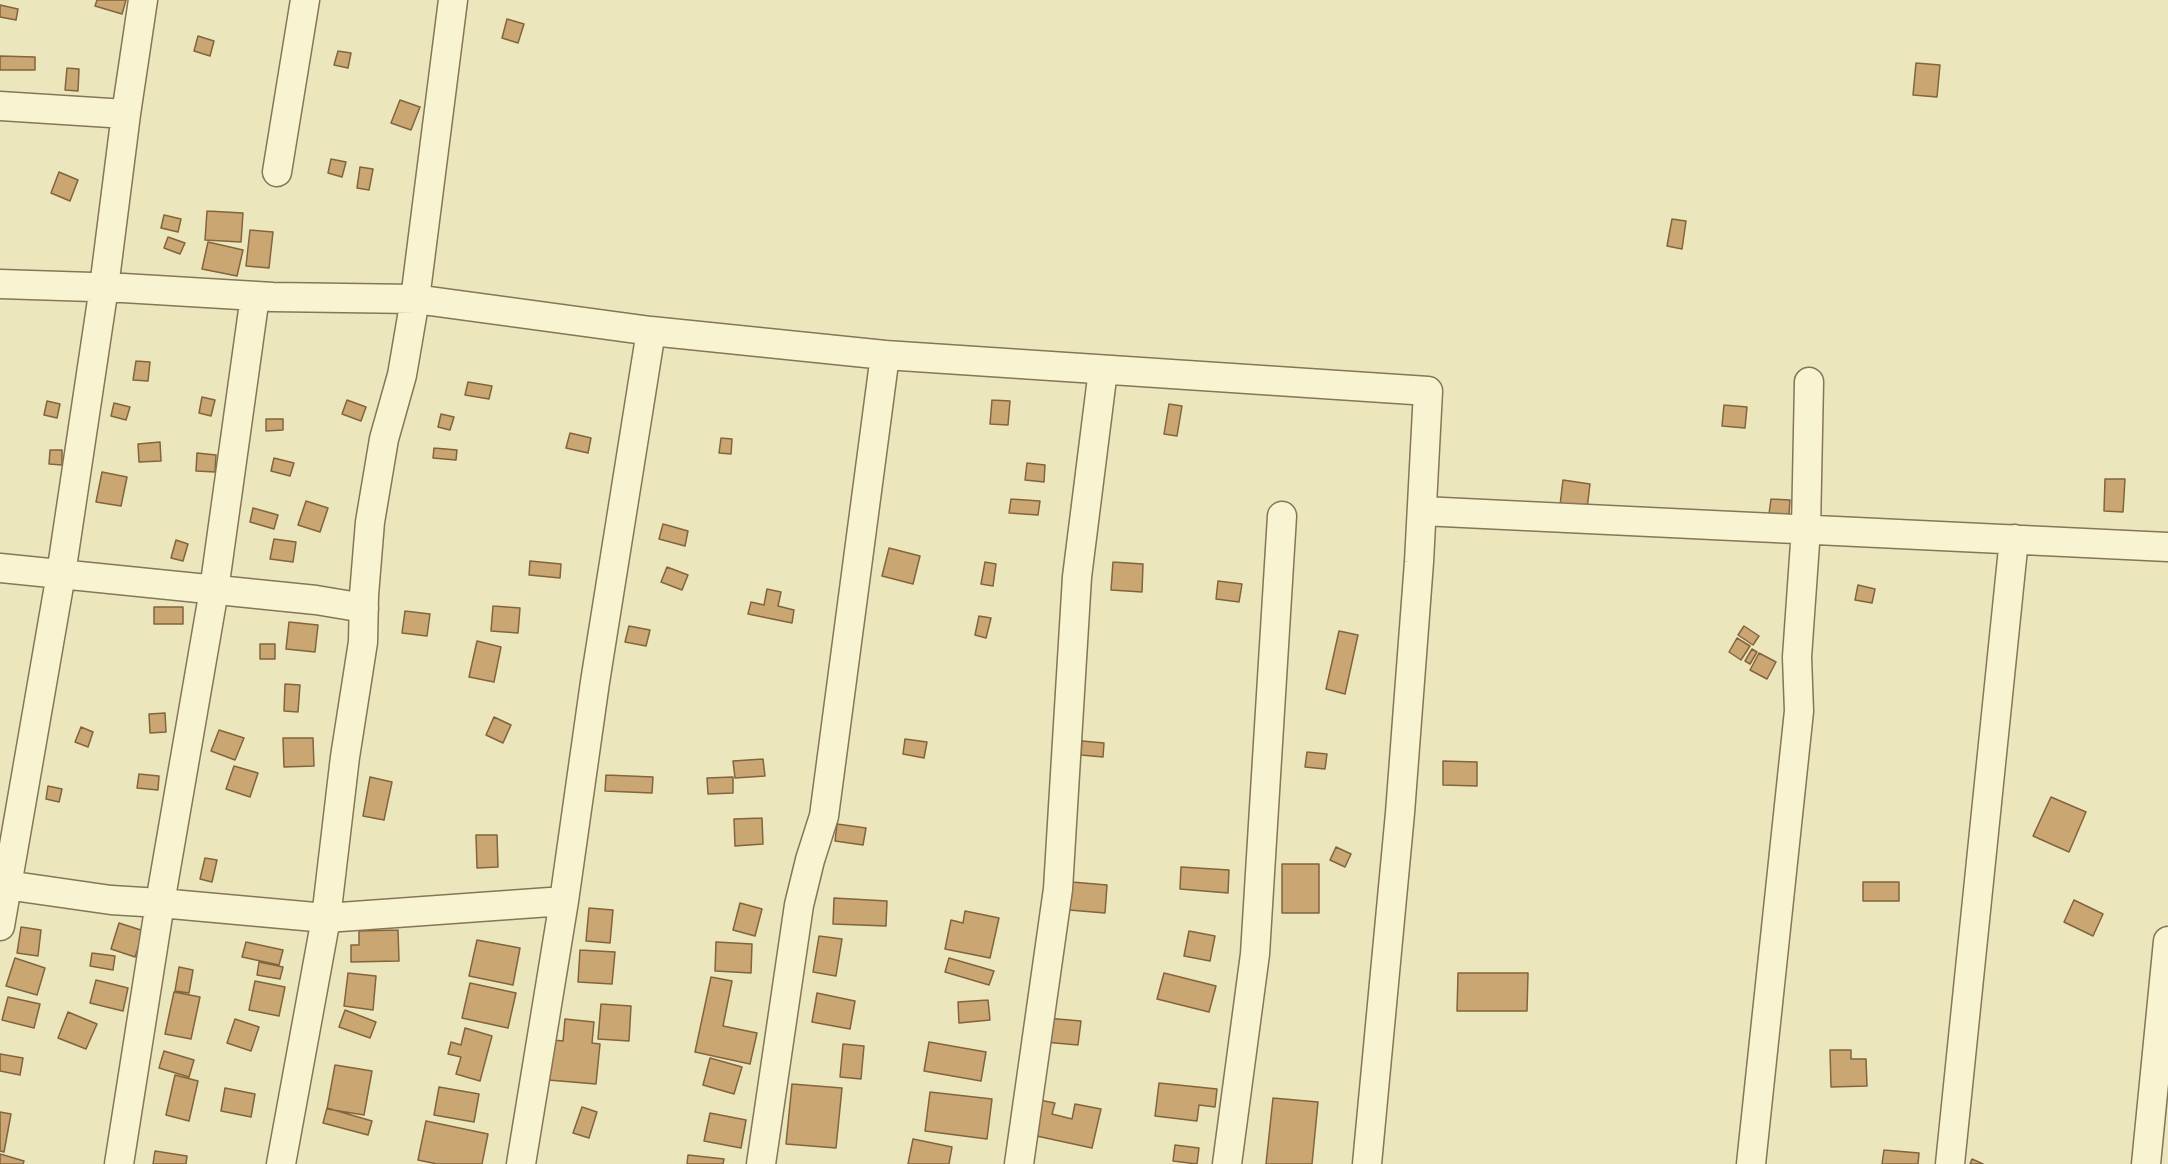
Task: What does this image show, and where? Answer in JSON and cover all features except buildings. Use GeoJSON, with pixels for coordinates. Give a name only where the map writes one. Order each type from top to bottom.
{"type":"FeatureCollection","features":[{"type":"Feature","properties":{"kind":"street"},"geometry":{"type":"LineString","coordinates":[[0,926],[4,884],[61,574],[104,288],[142,0]]}},
{"type":"Feature","properties":{"kind":"street"},"geometry":{"type":"LineString","coordinates":[[277,172],[305,0]]}},
{"type":"Feature","properties":{"kind":"street"},"geometry":{"type":"LineString","coordinates":[[281,1164],[326,918],[345,757],[363,642],[370,522],[384,439],[402,375],[415,299],[453,0]]}},
{"type":"Feature","properties":{"kind":"street"},"geometry":{"type":"LineString","coordinates":[[0,106],[126,114]]}},
{"type":"Feature","properties":{"kind":"street"},"geometry":{"type":"LineString","coordinates":[[0,284],[255,296],[415,299],[651,331],[885,355],[1428,391],[1422,512],[1400,813],[1367,1164]]}},
{"type":"Feature","properties":{"kind":"street"},"geometry":{"type":"LineString","coordinates":[[119,1164],[160,903],[214,590],[255,296]]}},
{"type":"Feature","properties":{"kind":"street"},"geometry":{"type":"LineString","coordinates":[[520,1164],[564,901],[595,682],[651,331]]}},
{"type":"Feature","properties":{"kind":"street"},"geometry":{"type":"LineString","coordinates":[[761,1164],[799,905],[824,816],[885,355]]}},
{"type":"Feature","properties":{"kind":"street"},"geometry":{"type":"LineString","coordinates":[[1019,1164],[1058,889],[1077,577],[1103,370]]}},
{"type":"Feature","properties":{"kind":"street"},"geometry":{"type":"LineString","coordinates":[[1752,1164],[1799,711],[1797,657],[1806,529],[1809,382]]}},
{"type":"Feature","properties":{"kind":"street"},"geometry":{"type":"LineString","coordinates":[[1422,512],[2168,547]]}},
{"type":"Feature","properties":{"kind":"street"},"geometry":{"type":"LineString","coordinates":[[1227,1164],[1255,954],[1282,516]]}},
{"type":"Feature","properties":{"kind":"street"},"geometry":{"type":"LineString","coordinates":[[1950,1164],[2014,539]]}},
{"type":"Feature","properties":{"kind":"street"},"geometry":{"type":"LineString","coordinates":[[0,568],[316,600],[364,608]]}},
{"type":"Feature","properties":{"kind":"street"},"geometry":{"type":"LineString","coordinates":[[4,884],[111,900],[326,918],[564,901]]}},
{"type":"Feature","properties":{"kind":"street"},"geometry":{"type":"LineString","coordinates":[[2146,1164],[2168,941]]}}]}
